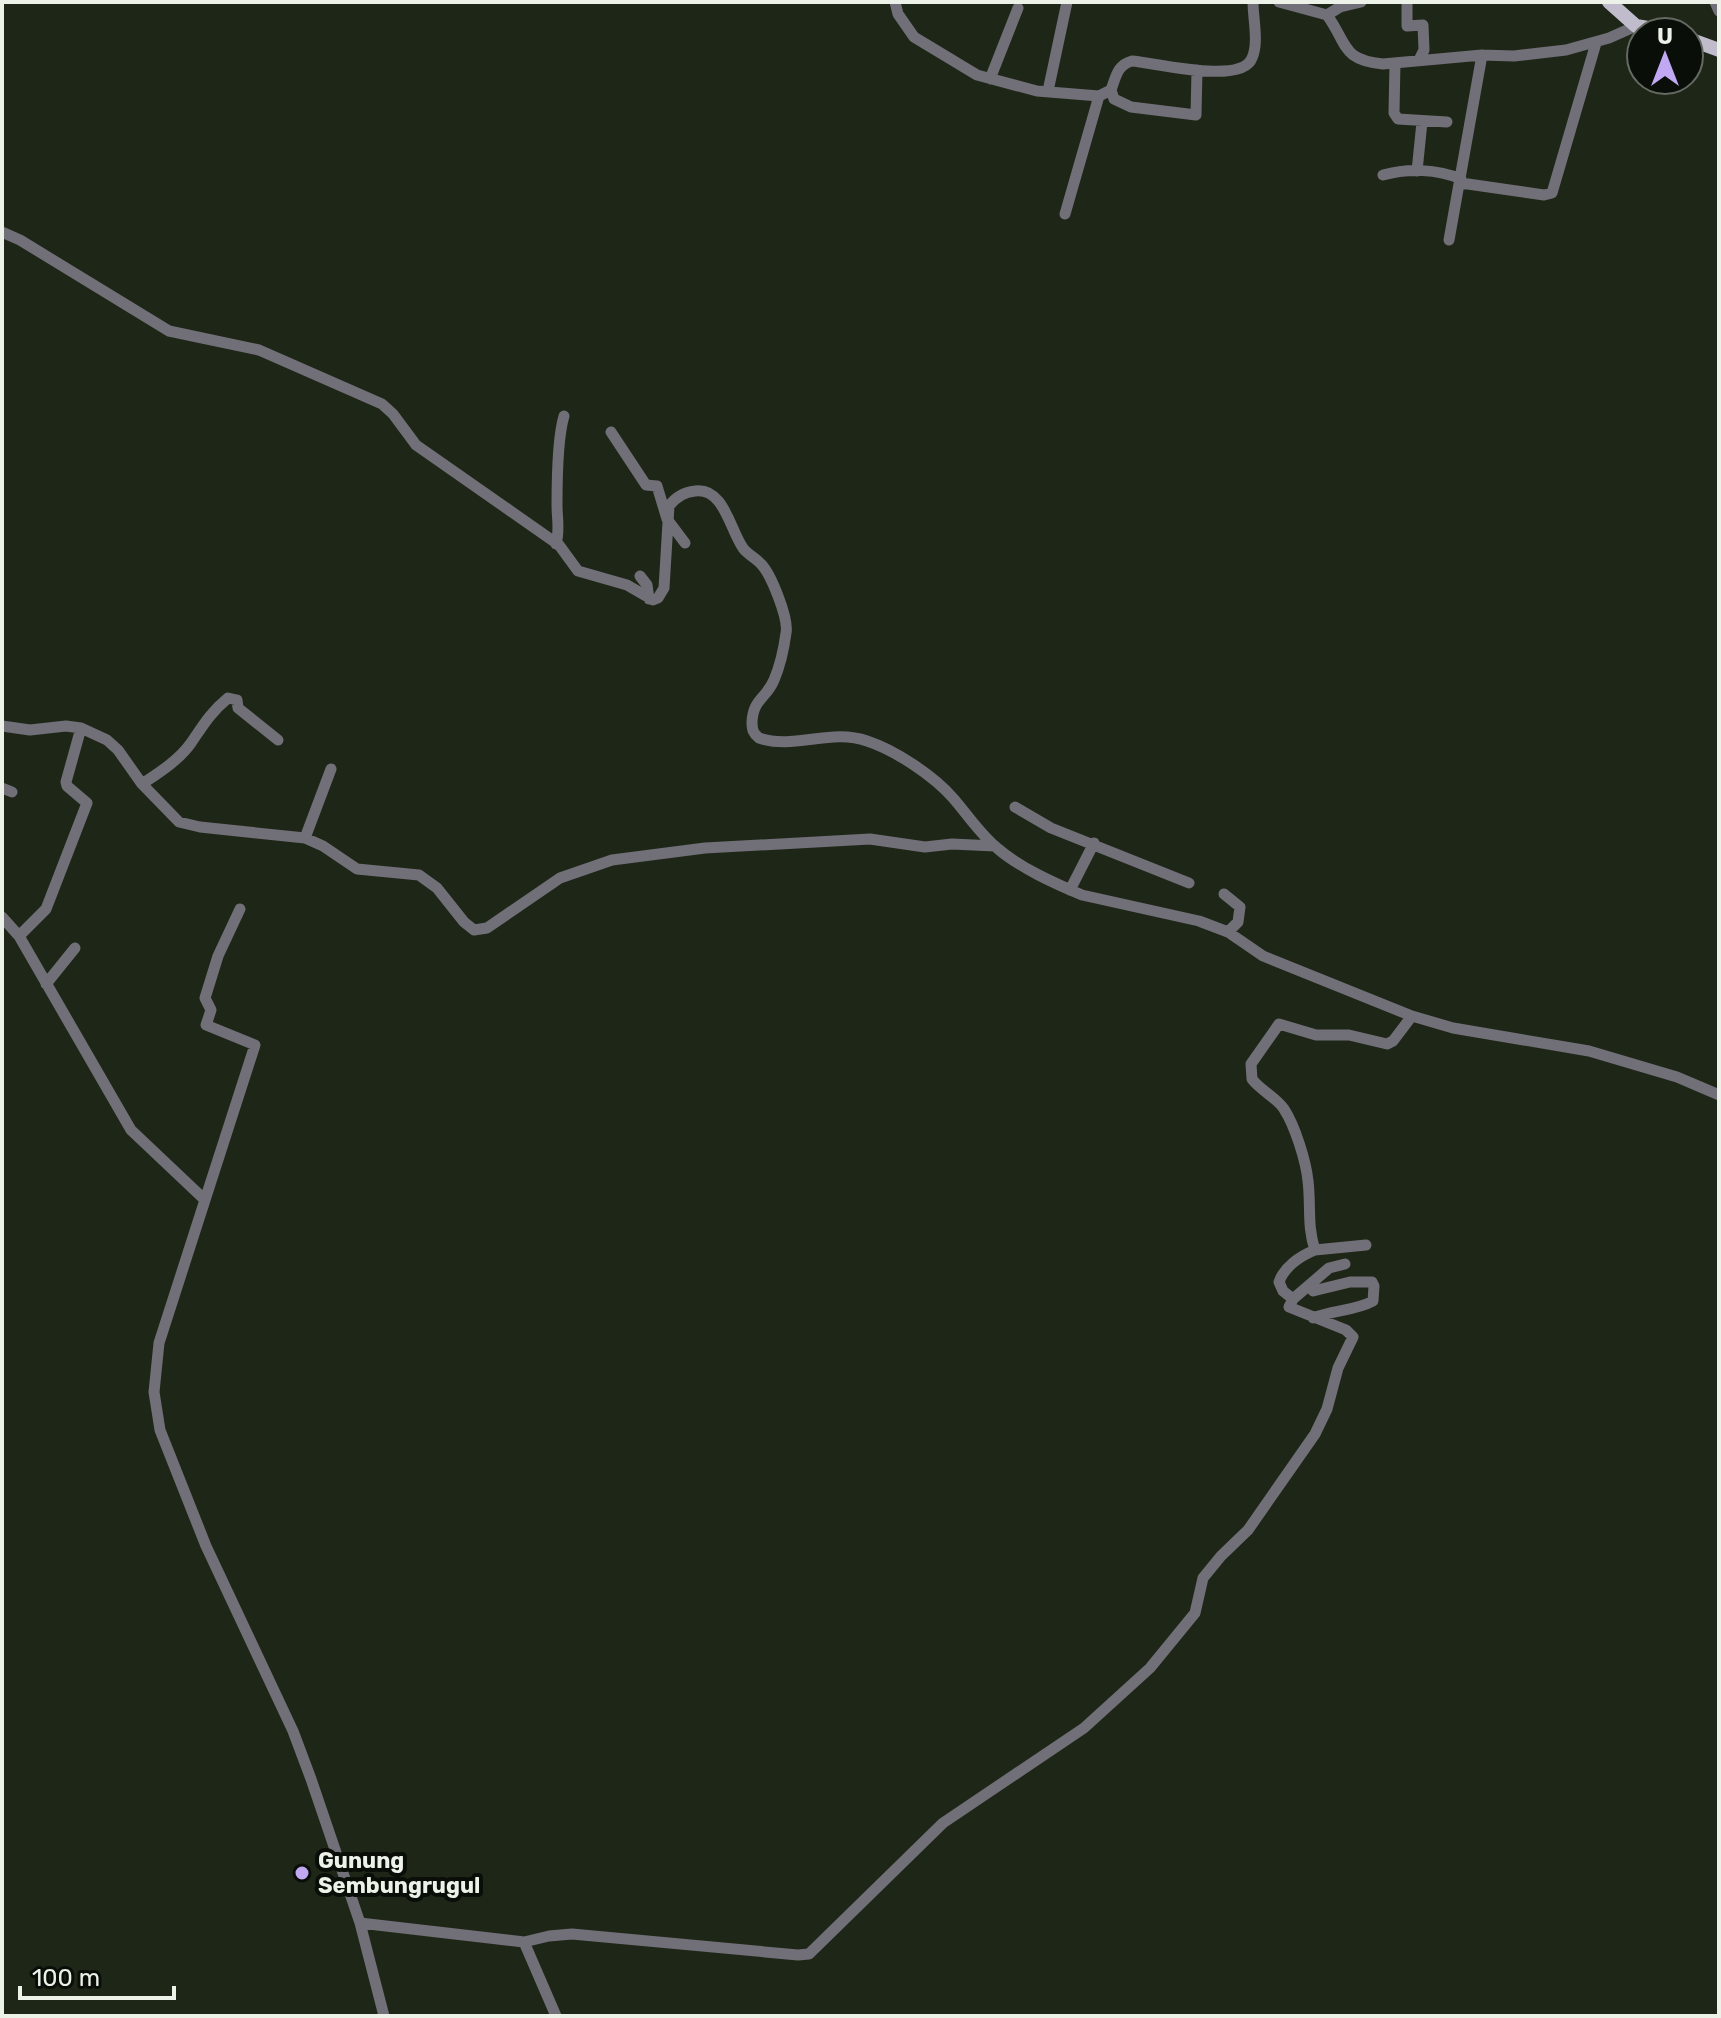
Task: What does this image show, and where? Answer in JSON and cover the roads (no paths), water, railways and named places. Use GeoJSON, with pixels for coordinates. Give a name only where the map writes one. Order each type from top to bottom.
{"type":"FeatureCollection","features":[{"type":"Feature","properties":{"kind":"main road"},"geometry":{"type":"LineString","coordinates":[[1609,2],[1625,16]]}},
{"type":"Feature","properties":{"kind":"street"},"geometry":{"type":"LineString","coordinates":[[895,2],[898,14],[914,37],[990,79],[1009,85],[1099,96],[1111,90]]}},
{"type":"Feature","properties":{"kind":"street"},"geometry":{"type":"LineString","coordinates":[[1048,91],[1067,2]]}},
{"type":"Feature","properties":{"kind":"street"},"geometry":{"type":"LineString","coordinates":[[1197,70],[1196,115],[1131,107],[1114,99],[1111,90],[1118,70],[1132,61],[1197,70],[1233,71],[1249,64],[1254,47],[1253,2]]}},
{"type":"Feature","properties":{"kind":"street"},"geometry":{"type":"LineString","coordinates":[[1279,2],[1327,15],[1350,55],[1367,62],[1514,56],[1566,50],[1596,43],[1625,31]]}},
{"type":"Feature","properties":{"kind":"street"},"geometry":{"type":"LineString","coordinates":[[1327,15],[1340,7],[1361,2]]}},
{"type":"Feature","properties":{"kind":"street"},"geometry":{"type":"LineString","coordinates":[[1407,2],[1407,26],[1423,25],[1424,50],[1419,60]]}},
{"type":"Feature","properties":{"kind":"street"},"geometry":{"type":"LineString","coordinates":[[1715,2],[1719,11]]}},
{"type":"Feature","properties":{"kind":"street"},"geometry":{"type":"LineString","coordinates":[[990,79],[1018,8]]}},
{"type":"Feature","properties":{"kind":"street"},"geometry":{"type":"LineString","coordinates":[[1383,175],[1398,171],[1447,173],[1461,181],[1544,195],[1552,193],[1596,43]]}},
{"type":"Feature","properties":{"kind":"street"},"geometry":{"type":"LineString","coordinates":[[1449,240],[1482,55]]}},
{"type":"Feature","properties":{"kind":"street"},"geometry":{"type":"LineString","coordinates":[[1395,63],[1394,113],[1398,119],[1447,122]]}},
{"type":"Feature","properties":{"kind":"street"},"geometry":{"type":"LineString","coordinates":[[1065,214],[1099,96]]}},
{"type":"Feature","properties":{"kind":"street"},"geometry":{"type":"LineString","coordinates":[[1417,171],[1422,122]]}},
{"type":"Feature","properties":{"kind":"street"},"geometry":{"type":"LineString","coordinates":[[2,232],[169,331],[259,350],[382,404],[416,445],[556,544],[584,574],[627,585],[650,599],[658,598],[664,588],[669,506],[679,496],[697,490],[714,497],[744,549],[765,569],[786,619],[787,631],[775,678],[754,707],[754,735],[767,741],[789,742],[825,736],[866,740],[917,767],[950,794],[995,846],[1082,895],[1199,921],[1228,932],[1263,956],[1412,1016],[1453,1028],[1589,1051],[1677,1077],[1719,1095]]}},
{"type":"Feature","properties":{"kind":"street"},"geometry":{"type":"LineString","coordinates":[[556,544],[560,531],[557,503],[560,428],[564,416]]}},
{"type":"Feature","properties":{"kind":"street"},"geometry":{"type":"LineString","coordinates":[[611,432],[646,485],[657,486],[667,519],[685,543]]}},
{"type":"Feature","properties":{"kind":"street"},"geometry":{"type":"LineString","coordinates":[[640,576],[647,585],[650,599]]}},
{"type":"Feature","properties":{"kind":"street"},"geometry":{"type":"LineString","coordinates":[[142,784],[171,764],[191,743],[214,708],[228,698],[237,700],[238,708],[278,740]]}},
{"type":"Feature","properties":{"kind":"street"},"geometry":{"type":"LineString","coordinates":[[2,726],[30,730],[66,726],[81,728],[107,740],[118,750],[142,784],[179,822],[305,838],[357,869],[409,872],[427,879],[474,930],[481,930],[560,878],[612,860],[705,848],[870,839],[925,847],[952,844],[995,846]]}},
{"type":"Feature","properties":{"kind":"street"},"geometry":{"type":"LineString","coordinates":[[19,936],[46,909],[87,803],[66,782],[81,728]]}},
{"type":"Feature","properties":{"kind":"street"},"geometry":{"type":"LineString","coordinates":[[305,838],[331,769]]}},
{"type":"Feature","properties":{"kind":"street"},"geometry":{"type":"LineString","coordinates":[[1015,807],[1051,828],[1189,883]]}},
{"type":"Feature","properties":{"kind":"street"},"geometry":{"type":"LineString","coordinates":[[1070,890],[1094,843]]}},
{"type":"Feature","properties":{"kind":"street"},"geometry":{"type":"LineString","coordinates":[[1224,894],[1240,907],[1238,922],[1228,932]]}},
{"type":"Feature","properties":{"kind":"street"},"geometry":{"type":"LineString","coordinates":[[240,909],[218,956],[205,998],[211,1010],[206,1025],[255,1045],[159,1343],[154,1392],[160,1430],[206,1546],[293,1731],[360,1923],[384,2016]]}},
{"type":"Feature","properties":{"kind":"street"},"geometry":{"type":"LineString","coordinates":[[2,917],[19,936],[131,1130],[205,1200]]}},
{"type":"Feature","properties":{"kind":"street"},"geometry":{"type":"LineString","coordinates":[[46,984],[75,948]]}},
{"type":"Feature","properties":{"kind":"street"},"geometry":{"type":"LineString","coordinates":[[1315,1250],[1309,1232],[1305,1163],[1283,1108],[1255,1084],[1250,1072],[1251,1064],[1279,1024],[1316,1035],[1349,1035],[1387,1044],[1393,1041],[1412,1016]]}},
{"type":"Feature","properties":{"kind":"street"},"geometry":{"type":"LineString","coordinates":[[1293,1299],[1281,1288],[1280,1278],[1284,1271],[1315,1250],[1366,1245]]}},
{"type":"Feature","properties":{"kind":"street"},"geometry":{"type":"LineString","coordinates":[[360,1923],[524,1942],[572,1934],[770,1953],[805,1955],[814,1950],[943,1823],[1057,1748],[1128,1691],[1195,1613],[1203,1578],[1248,1530],[1315,1434],[1327,1409],[1338,1368],[1353,1337],[1346,1330],[1288,1305],[1329,1268],[1345,1264]]}},
{"type":"Feature","properties":{"kind":"street"},"geometry":{"type":"LineString","coordinates":[[1309,1285],[1313,1291],[1360,1281],[1372,1282],[1374,1286],[1373,1301],[1364,1306],[1327,1312],[1313,1318]]}},
{"type":"Feature","properties":{"kind":"street"},"geometry":{"type":"LineString","coordinates":[[524,1942],[556,2016]]}},
{"type":"Feature","properties":{"kind":"place","name":"Gunung Sembungrugul"},"geometry":{"type":"Point","coordinates":[302,1873]}}]}
